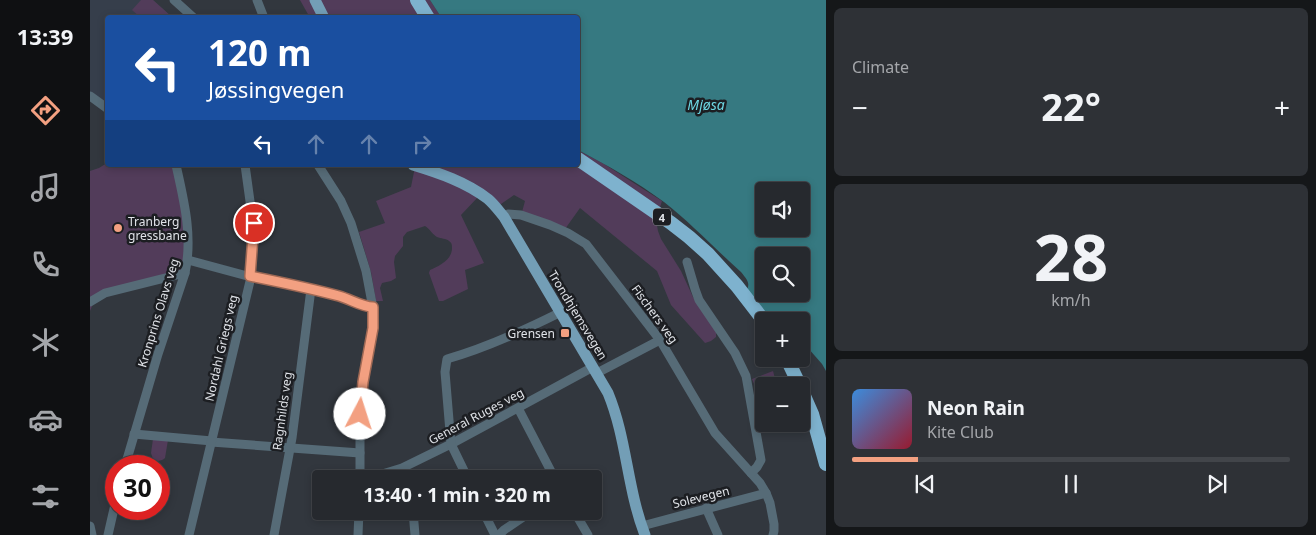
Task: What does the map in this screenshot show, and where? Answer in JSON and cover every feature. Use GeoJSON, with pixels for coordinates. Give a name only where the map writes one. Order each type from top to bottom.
{"type":"FeatureCollection","features":[{"type":"Feature","properties":{"kind":"highway"},"geometry":{"type":"LineString","coordinates":[[417,0],[426,15]]}},
{"type":"Feature","properties":{"kind":"highway","name":"4"},"geometry":{"type":"LineString","coordinates":[[580,160],[683,232],[708,254],[757,312]]}},
{"type":"Feature","properties":{"kind":"highway"},"geometry":{"type":"LineString","coordinates":[[810,412],[826,464]]}},
{"type":"Feature","properties":{"kind":"main road"},"geometry":{"type":"LineString","coordinates":[[315,0],[322,15]]}},
{"type":"Feature","properties":{"kind":"main road","name":"Trondhjemsvegen"},"geometry":{"type":"LineString","coordinates":[[419,167],[456,180],[473,189],[489,200],[504,217],[608,393],[616,413],[643,530]]}},
{"type":"Feature","properties":{"kind":"street"},"geometry":{"type":"LineString","coordinates":[[174,0],[191,15]]}},
{"type":"Feature","properties":{"kind":"street"},"geometry":{"type":"LineString","coordinates":[[256,0],[263,15]]}},
{"type":"Feature","properties":{"kind":"street"},"geometry":{"type":"LineString","coordinates":[[90,96],[105,108]]}},
{"type":"Feature","properties":{"kind":"street","name":"Kronprins Olavs veg"},"geometry":{"type":"LineString","coordinates":[[128,455],[188,260],[188,224],[176,167]]}},
{"type":"Feature","properties":{"kind":"street","name":"Nordahl Griegs veg"},"geometry":{"type":"LineString","coordinates":[[189,535],[250,276],[254,223],[245,167]]}},
{"type":"Feature","properties":{"kind":"street"},"geometry":{"type":"LineString","coordinates":[[319,167],[338,196],[351,223],[366,271],[373,307],[373,328],[365,367],[360,414],[360,470]]}},
{"type":"Feature","properties":{"kind":"street","name":"Fischers veg"},"geometry":{"type":"LineString","coordinates":[[504,217],[508,214],[521,215],[568,233],[586,244],[660,340],[715,433],[751,473],[766,493]]}},
{"type":"Feature","properties":{"kind":"street"},"geometry":{"type":"LineString","coordinates":[[188,260],[340,296],[373,307]]}},
{"type":"Feature","properties":{"kind":"street"},"geometry":{"type":"LineString","coordinates":[[687,262],[699,300],[735,353],[746,376],[761,460],[751,473]]}},
{"type":"Feature","properties":{"kind":"street"},"geometry":{"type":"LineString","coordinates":[[90,302],[105,293],[185,273]]}},
{"type":"Feature","properties":{"kind":"street","name":"Ragnhilds veg"},"geometry":{"type":"LineString","coordinates":[[274,535],[290,448],[311,289]]}},
{"type":"Feature","properties":{"kind":"street"},"geometry":{"type":"LineString","coordinates":[[464,470],[451,444],[444,372],[447,359],[496,341],[561,312]]}},
{"type":"Feature","properties":{"kind":"street","name":"General Ruges veg"},"geometry":{"type":"LineString","coordinates":[[406,470],[518,408],[660,340]]}},
{"type":"Feature","properties":{"kind":"street"},"geometry":{"type":"LineString","coordinates":[[518,408],[550,470]]}},
{"type":"Feature","properties":{"kind":"street"},"geometry":{"type":"LineString","coordinates":[[134,434],[360,453]]}},
{"type":"Feature","properties":{"kind":"street"},"geometry":{"type":"LineString","coordinates":[[766,493],[774,524],[773,535]]}},
{"type":"Feature","properties":{"kind":"street","name":"Solevegen"},"geometry":{"type":"LineString","coordinates":[[643,530],[706,508],[766,493]]}},
{"type":"Feature","properties":{"kind":"street"},"geometry":{"type":"LineString","coordinates":[[706,508],[718,535]]}},
{"type":"Feature","properties":{"kind":"street"},"geometry":{"type":"LineString","coordinates":[[108,535],[111,520]]}},
{"type":"Feature","properties":{"kind":"street"},"geometry":{"type":"LineString","coordinates":[[358,535],[359,520]]}},
{"type":"Feature","properties":{"kind":"street"},"geometry":{"type":"LineString","coordinates":[[414,520],[416,535]]}},
{"type":"Feature","properties":{"kind":"street"},"geometry":{"type":"LineString","coordinates":[[488,520],[497,535],[519,520]]}},
{"type":"Feature","properties":{"kind":"street"},"geometry":{"type":"LineString","coordinates":[[579,520],[588,535]]}},
{"type":"Feature","properties":{"kind":"street"},"geometry":{"type":"LineString","coordinates":[[90,526],[92,535]]}},
{"type":"Feature","properties":{"kind":"shaded area"},"geometry":{"type":"Polygon","coordinates":[[[90,0],[153,0],[170,15],[105,15],[105,103],[90,92],[90,0]]]}},
{"type":"Feature","properties":{"kind":"shaded area"},"geometry":{"type":"Polygon","coordinates":[[[141,0],[153,0],[170,15],[138,15],[132,10],[141,0]]]}},
{"type":"Feature","properties":{"kind":"shaded area"},"geometry":{"type":"Polygon","coordinates":[[[300,0],[430,0],[440,15],[308,15],[300,0]]]}},
{"type":"Feature","properties":{"kind":"shaded area"},"geometry":{"type":"Polygon","coordinates":[[[580,151],[662,201],[656,220],[661,239],[681,271],[693,297],[716,332],[716,337],[705,343],[671,305],[657,271],[580,208],[565,229],[521,216],[525,201],[514,195],[501,204],[478,197],[461,215],[484,263],[465,270],[468,289],[443,301],[439,301],[429,273],[430,270],[450,256],[452,245],[448,240],[436,236],[425,226],[407,232],[403,237],[403,246],[395,256],[396,278],[382,283],[380,288],[383,301],[376,301],[371,272],[359,232],[385,223],[376,201],[411,187],[415,167],[580,167],[580,151]]]}},
{"type":"Feature","properties":{"kind":"shaded area"},"geometry":{"type":"Polygon","coordinates":[[[105,164],[105,167],[173,167],[185,210],[189,259],[176,276],[95,299],[90,311],[90,171],[105,164]]]}},
{"type":"Feature","properties":{"kind":"shaded area"},"geometry":{"type":"Polygon","coordinates":[[[773,371],[775,377],[757,377],[773,371]]]}},
{"type":"Feature","properties":{"kind":"shaded area"},"geometry":{"type":"Polygon","coordinates":[[[153,439],[168,440],[166,455],[152,455],[153,439]]]}},
{"type":"Feature","properties":{"kind":"water","name":"Mjøsa"},"geometry":{"type":"Polygon","coordinates":[[[430,0],[826,0],[826,371],[810,350],[810,312],[755,312],[755,314],[744,295],[748,288],[748,283],[741,272],[684,219],[643,188],[580,151],[580,15],[440,15],[430,0]]]}},
{"type":"Feature","properties":{"kind":"place","name":"Tranberg gressbane"},"geometry":{"type":"Point","coordinates":[118,228]}},
{"type":"Feature","properties":{"kind":"place","name":"Grensen"},"geometry":{"type":"Point","coordinates":[565,333]}},
{"type":"Feature","properties":{"kind":"route"},"geometry":{"type":"LineString","coordinates":[[254,223],[250,276],[340,296],[373,307],[374,322],[365,367],[360,414]]}}]}
